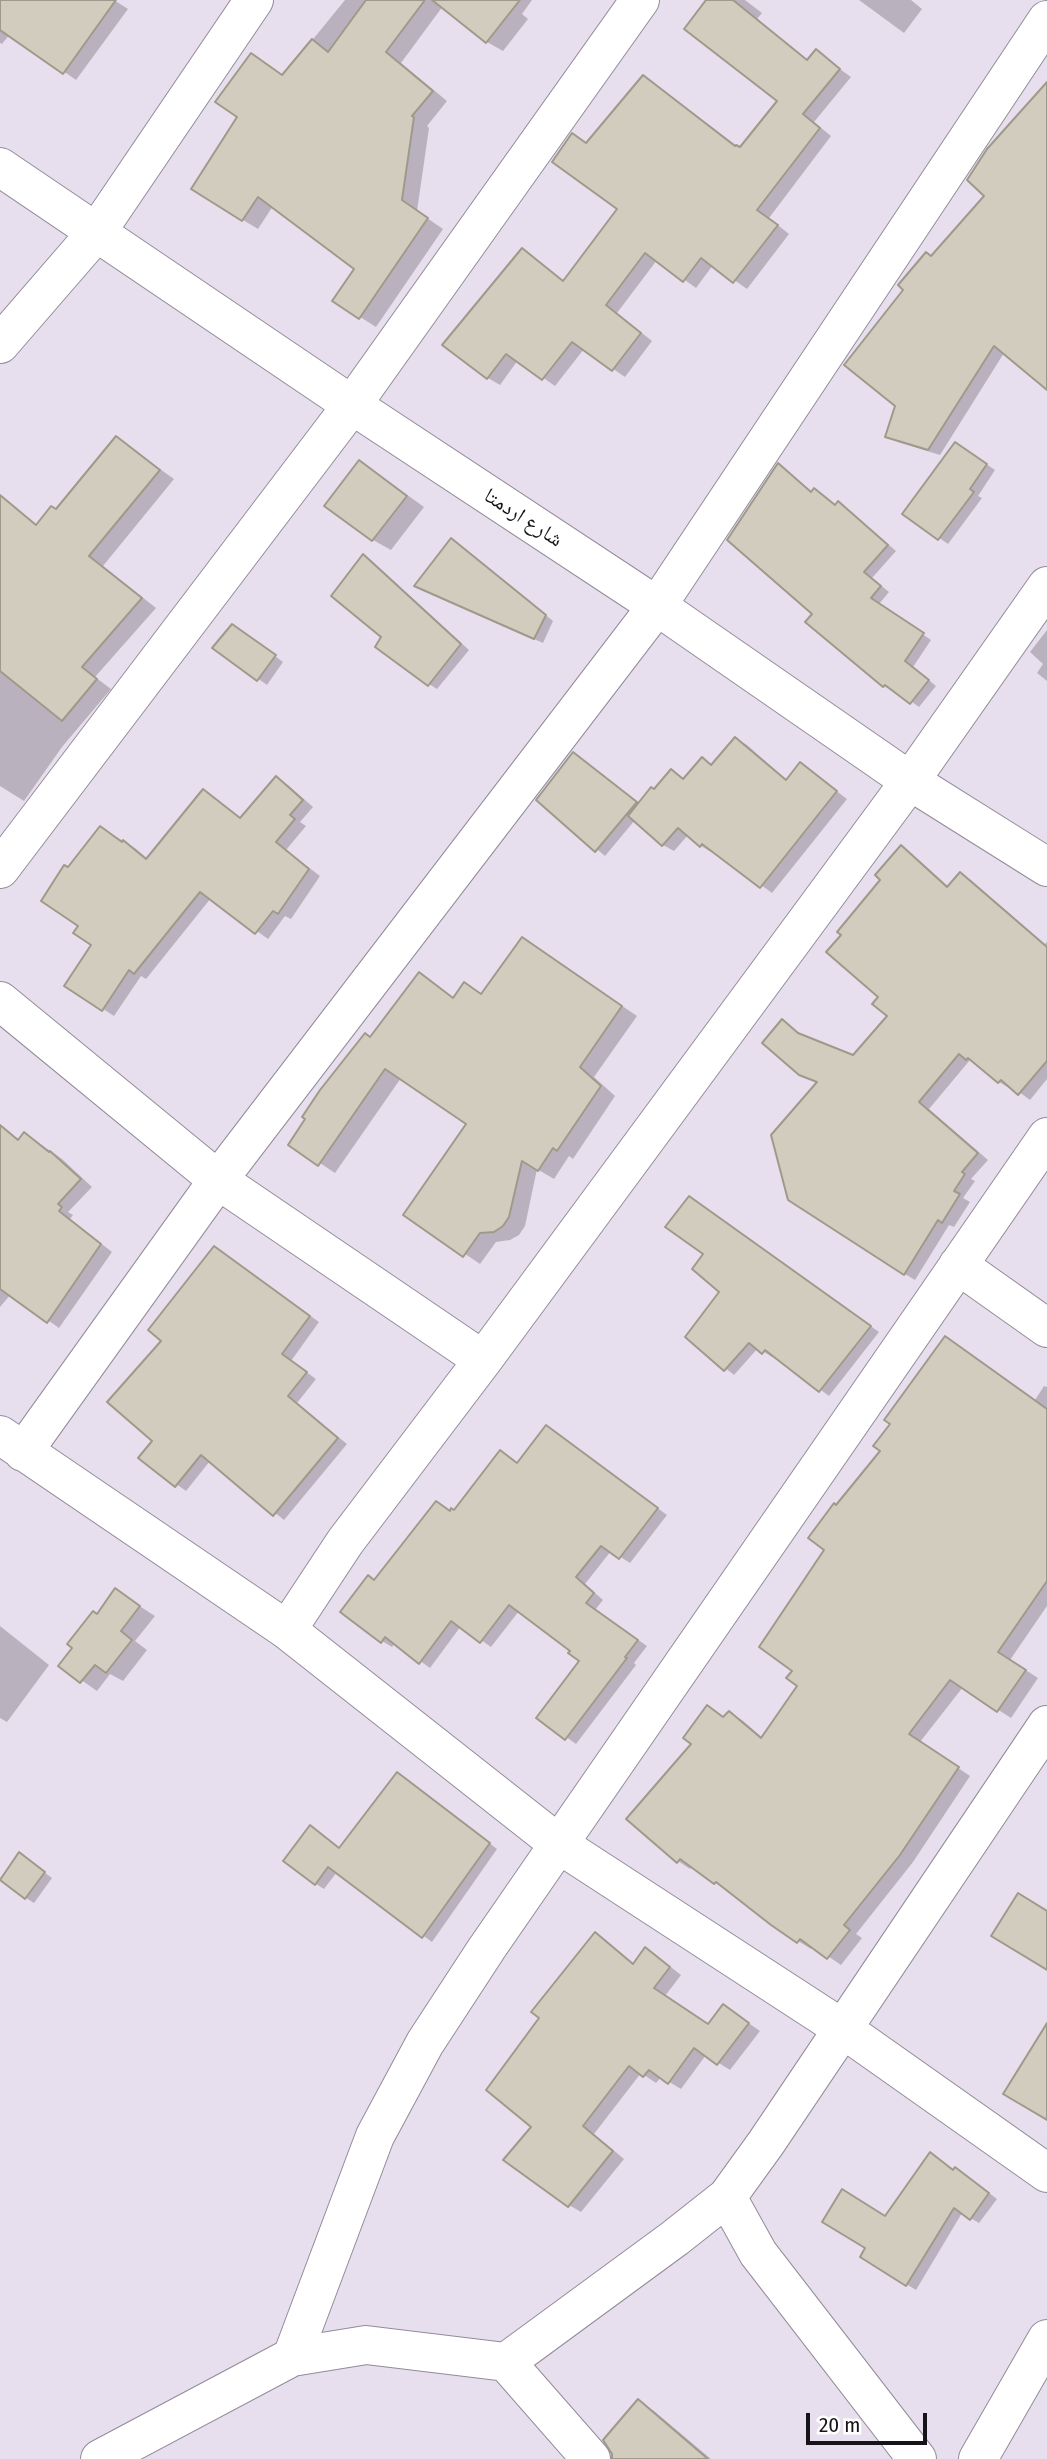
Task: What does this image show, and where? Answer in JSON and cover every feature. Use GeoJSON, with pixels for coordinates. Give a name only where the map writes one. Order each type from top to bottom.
{"type":"FeatureCollection","features":[{"type":"Feature","properties":{"kind":"street"},"geometry":{"type":"LineString","coordinates":[[0,344],[96,233],[254,0]]}},
{"type":"Feature","properties":{"kind":"street"},"geometry":{"type":"LineString","coordinates":[[0,869],[352,405],[640,0]]}},
{"type":"Feature","properties":{"kind":"street"},"geometry":{"type":"LineString","coordinates":[[1042,0],[1047,3]]}},
{"type":"Feature","properties":{"kind":"street"},"geometry":{"type":"LineString","coordinates":[[1047,20],[657,606],[218,1181],[12,1443],[287,1630],[560,1845],[842,2029],[1047,2173]]}},
{"type":"Feature","properties":{"kind":"street","name":"شارع اردمتا"},"geometry":{"type":"LineString","coordinates":[[0,166],[352,405],[657,606],[910,781],[1047,867]]}},
{"type":"Feature","properties":{"kind":"street"},"geometry":{"type":"LineString","coordinates":[[287,1630],[345,1542],[910,781],[1047,586]]}},
{"type":"Feature","properties":{"kind":"street"},"geometry":{"type":"LineString","coordinates":[[0,1001],[218,1181],[482,1360]]}},
{"type":"Feature","properties":{"kind":"street"},"geometry":{"type":"LineString","coordinates":[[292,2357],[375,2136],[425,2043],[487,1948],[1047,1137]]}},
{"type":"Feature","properties":{"kind":"street"},"geometry":{"type":"LineString","coordinates":[[958,1265],[1047,1328]]}},
{"type":"Feature","properties":{"kind":"street"},"geometry":{"type":"LineString","coordinates":[[506,2362],[675,2238],[727,2196],[766,2143],[1047,1725]]}},
{"type":"Feature","properties":{"kind":"street"},"geometry":{"type":"LineString","coordinates":[[727,2196],[758,2253],[916,2459]]}},
{"type":"Feature","properties":{"kind":"street"},"geometry":{"type":"LineString","coordinates":[[978,2459],[1047,2339]]}},
{"type":"Feature","properties":{"kind":"street"},"geometry":{"type":"LineString","coordinates":[[100,2459],[292,2357],[366,2345],[506,2362],[591,2459]]}},
{"type":"Feature","properties":{"kind":"building"},"geometry":{"type":"Polygon","coordinates":[[[0,0],[116,0],[63,74],[0,30],[0,0]]]}},
{"type":"Feature","properties":{"kind":"building"},"geometry":{"type":"Polygon","coordinates":[[[366,0],[425,0],[386,52],[433,91],[412,116],[414,117],[402,200],[428,218],[359,319],[332,301],[354,269],[258,197],[242,221],[191,189],[237,117],[215,102],[251,53],[282,75],[312,39],[328,52],[366,0]]]}},
{"type":"Feature","properties":{"kind":"building"},"geometry":{"type":"Polygon","coordinates":[[[432,0],[520,0],[486,43],[432,0]]]}},
{"type":"Feature","properties":{"kind":"building"},"geometry":{"type":"Polygon","coordinates":[[[706,0],[733,0],[807,60],[816,49],[840,69],[803,114],[820,128],[757,210],[778,225],[733,283],[701,258],[683,282],[645,253],[606,305],[641,333],[612,371],[572,342],[542,380],[506,354],[487,379],[442,345],[522,248],[563,281],[617,209],[552,162],[572,133],[586,143],[643,75],[735,146],[740,147],[777,101],[684,29],[706,0]]]}},
{"type":"Feature","properties":{"kind":"building"},"geometry":{"type":"Polygon","coordinates":[[[1047,82],[1047,390],[994,346],[928,450],[885,437],[895,406],[844,365],[903,290],[898,285],[926,252],[931,256],[984,196],[967,180],[987,149],[1047,82]]]}},
{"type":"Feature","properties":{"kind":"building"},"geometry":{"type":"Polygon","coordinates":[[[116,436],[160,470],[89,556],[142,598],[82,667],[97,679],[62,721],[0,671],[0,495],[36,525],[51,506],[56,509],[116,436]]]}},
{"type":"Feature","properties":{"kind":"building"},"geometry":{"type":"Polygon","coordinates":[[[955,442],[987,464],[970,489],[974,492],[938,540],[902,514],[955,442]]]}},
{"type":"Feature","properties":{"kind":"building"},"geometry":{"type":"Polygon","coordinates":[[[359,460],[407,496],[372,541],[324,506],[359,460]]]}},
{"type":"Feature","properties":{"kind":"building"},"geometry":{"type":"Polygon","coordinates":[[[778,463],[811,492],[814,488],[835,505],[838,501],[888,545],[864,572],[881,586],[871,598],[924,633],[905,661],[929,680],[910,704],[885,685],[883,687],[805,622],[812,614],[727,540],[778,463]]]}},
{"type":"Feature","properties":{"kind":"building"},"geometry":{"type":"Polygon","coordinates":[[[451,538],[546,615],[534,639],[414,586],[451,538]]]}},
{"type":"Feature","properties":{"kind":"building"},"geometry":{"type":"Polygon","coordinates":[[[363,554],[461,644],[428,686],[375,647],[381,637],[331,596],[363,554]]]}},
{"type":"Feature","properties":{"kind":"building"},"geometry":{"type":"Polygon","coordinates":[[[232,624],[276,655],[257,681],[212,648],[232,624]]]}},
{"type":"Feature","properties":{"kind":"building"},"geometry":{"type":"Polygon","coordinates":[[[735,737],[786,780],[800,762],[837,791],[760,888],[702,844],[700,847],[678,828],[662,846],[628,816],[651,787],[654,789],[671,769],[683,779],[702,757],[711,765],[735,737]]]}},
{"type":"Feature","properties":{"kind":"building"},"geometry":{"type":"Polygon","coordinates":[[[573,752],[637,802],[595,852],[536,800],[573,752]]]}},
{"type":"Feature","properties":{"kind":"building"},"geometry":{"type":"Polygon","coordinates":[[[276,776],[303,800],[290,815],[295,819],[276,842],[309,869],[278,914],[273,911],[255,934],[200,892],[134,974],[129,970],[102,1011],[64,986],[91,945],[73,933],[78,926],[41,901],[64,865],[68,867],[100,826],[146,859],[203,789],[240,818],[276,776]]]}},
{"type":"Feature","properties":{"kind":"building"},"geometry":{"type":"Polygon","coordinates":[[[901,845],[947,887],[960,872],[1047,947],[1047,1061],[1018,1095],[1001,1080],[998,1083],[968,1058],[966,1060],[959,1054],[919,1102],[978,1153],[962,1172],[965,1174],[954,1191],[960,1194],[942,1223],[938,1220],[904,1275],[788,1200],[771,1135],[817,1082],[799,1075],[762,1043],[782,1019],[798,1033],[853,1055],[887,1016],[872,1004],[878,997],[826,952],[841,935],[837,932],[880,880],[875,875],[901,845]]]}},
{"type":"Feature","properties":{"kind":"building"},"geometry":{"type":"Polygon","coordinates":[[[522,937],[622,1006],[580,1067],[601,1086],[557,1151],[553,1148],[538,1171],[522,1161],[509,1217],[503,1226],[494,1232],[480,1233],[463,1257],[403,1215],[466,1124],[385,1069],[318,1166],[288,1145],[320,1090],[365,1033],[370,1037],[419,972],[453,998],[464,982],[481,994],[522,937]]]}},
{"type":"Feature","properties":{"kind":"building"},"geometry":{"type":"Polygon","coordinates":[[[0,1125],[18,1140],[24,1132],[81,1179],[58,1204],[62,1207],[59,1211],[101,1244],[47,1323],[0,1289],[0,1125]]]}},
{"type":"Feature","properties":{"kind":"building"},"geometry":{"type":"Polygon","coordinates":[[[689,1196],[871,1326],[819,1392],[765,1350],[762,1354],[749,1343],[724,1371],[685,1337],[719,1292],[692,1269],[703,1254],[665,1227],[689,1196]]]}},
{"type":"Feature","properties":{"kind":"building"},"geometry":{"type":"Polygon","coordinates":[[[214,1246],[310,1316],[282,1354],[307,1372],[288,1396],[338,1438],[273,1516],[201,1455],[175,1487],[138,1458],[152,1441],[107,1402],[161,1341],[148,1330],[214,1246]]]}},
{"type":"Feature","properties":{"kind":"building"},"geometry":{"type":"Polygon","coordinates":[[[945,1336],[1047,1409],[1047,1581],[998,1652],[1026,1670],[997,1712],[950,1680],[909,1734],[959,1767],[900,1855],[844,1925],[850,1930],[827,1959],[800,1939],[797,1943],[771,1925],[716,1882],[714,1884],[680,1859],[677,1863],[626,1819],[691,1744],[683,1738],[707,1705],[723,1717],[729,1711],[761,1738],[797,1686],[786,1678],[792,1671],[759,1647],[824,1550],[808,1538],[834,1503],[836,1505],[880,1451],[873,1446],[890,1424],[884,1420],[945,1336]]]}},
{"type":"Feature","properties":{"kind":"building"},"geometry":{"type":"Polygon","coordinates":[[[546,1425],[658,1508],[619,1559],[601,1546],[576,1577],[594,1593],[586,1603],[638,1640],[565,1740],[536,1718],[579,1661],[568,1653],[570,1651],[509,1605],[480,1643],[451,1621],[419,1664],[385,1637],[381,1643],[340,1612],[368,1575],[374,1580],[436,1501],[450,1511],[451,1508],[454,1510],[500,1450],[517,1463],[546,1425]]]}},
{"type":"Feature","properties":{"kind":"building"},"geometry":{"type":"Polygon","coordinates":[[[115,1588],[140,1606],[121,1631],[132,1640],[106,1673],[95,1665],[80,1683],[58,1666],[72,1648],[67,1644],[93,1611],[97,1614],[115,1588]]]}},
{"type":"Feature","properties":{"kind":"building"},"geometry":{"type":"Polygon","coordinates":[[[397,1772],[490,1843],[422,1938],[328,1867],[315,1885],[283,1861],[310,1825],[339,1848],[397,1772]]]}},
{"type":"Feature","properties":{"kind":"building"},"geometry":{"type":"Polygon","coordinates":[[[19,1852],[45,1872],[25,1899],[0,1880],[19,1852]]]}},
{"type":"Feature","properties":{"kind":"building"},"geometry":{"type":"Polygon","coordinates":[[[1018,1893],[1047,1911],[1047,1970],[991,1936],[1018,1893]]]}},
{"type":"Feature","properties":{"kind":"building"},"geometry":{"type":"Polygon","coordinates":[[[595,1932],[633,1964],[645,1947],[670,1967],[654,1988],[708,2024],[723,2004],[749,2023],[717,2065],[694,2048],[668,2084],[649,2070],[643,2077],[629,2066],[583,2126],[613,2151],[568,2207],[503,2160],[531,2127],[486,2090],[539,2018],[531,2012],[595,1932]]]}},
{"type":"Feature","properties":{"kind":"building"},"geometry":{"type":"Polygon","coordinates":[[[1047,2023],[1047,2120],[1003,2094],[1047,2023]]]}},
{"type":"Feature","properties":{"kind":"building"},"geometry":{"type":"Polygon","coordinates":[[[930,2152],[989,2193],[970,2220],[954,2208],[906,2286],[860,2257],[865,2248],[822,2222],[842,2189],[885,2216],[930,2152]]]}},
{"type":"Feature","properties":{"kind":"building"},"geometry":{"type":"Polygon","coordinates":[[[638,2399],[708,2459],[612,2459],[612,2454],[603,2440],[638,2399]]]}}]}
